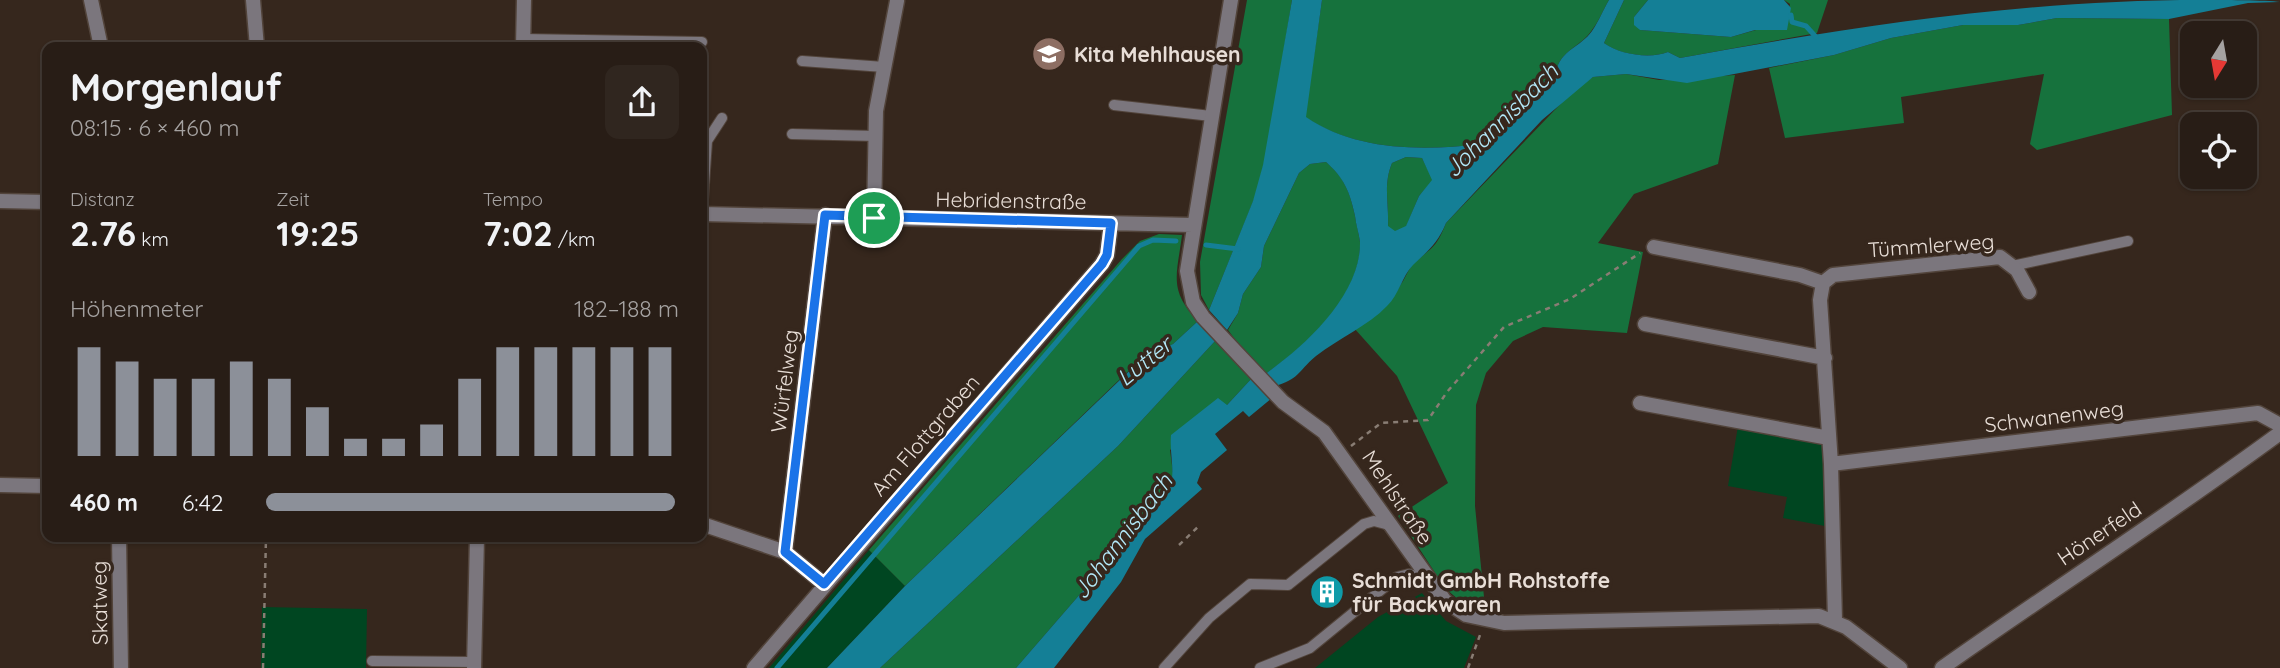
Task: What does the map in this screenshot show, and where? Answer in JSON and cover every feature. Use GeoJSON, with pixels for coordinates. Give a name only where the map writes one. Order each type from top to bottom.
{"type":"FeatureCollection","features":[{"type":"Feature","properties":{"kind":"street"},"geometry":{"type":"LineString","coordinates":[[91,0],[100,42]]}},
{"type":"Feature","properties":{"kind":"street"},"geometry":{"type":"LineString","coordinates":[[253,0],[257,42]]}},
{"type":"Feature","properties":{"kind":"street"},"geometry":{"type":"LineString","coordinates":[[523,42],[524,0]]}},
{"type":"Feature","properties":{"kind":"street","name":"Mehlstraße"},"geometry":{"type":"LineString","coordinates":[[1231,0],[1193,225],[1187,288],[1203,317],[1255,375],[1283,402],[1317,425],[1342,453],[1430,581],[1455,609],[1485,620],[1504,623],[1819,617],[1835,620],[1871,643],[1900,668]]}},
{"type":"Feature","properties":{"kind":"street"},"geometry":{"type":"LineString","coordinates":[[874,218],[876,136],[884,67],[897,1]]}},
{"type":"Feature","properties":{"kind":"street"},"geometry":{"type":"LineString","coordinates":[[0,201],[42,202]]}},
{"type":"Feature","properties":{"kind":"street","name":"Hebridenstraße"},"geometry":{"type":"LineString","coordinates":[[707,214],[1193,225]]}},
{"type":"Feature","properties":{"kind":"street","name":"Würfelweg"},"geometry":{"type":"LineString","coordinates":[[785,552],[825,215]]}},
{"type":"Feature","properties":{"kind":"street","name":"Am Flottgraben"},"geometry":{"type":"LineString","coordinates":[[754,668],[1102,264],[1107,255],[1111,223]]}},
{"type":"Feature","properties":{"kind":"street"},"geometry":{"type":"LineString","coordinates":[[1654,247],[1800,275],[1822,284],[1820,300],[1831,464],[1835,620]]}},
{"type":"Feature","properties":{"kind":"street","name":"Tümmlerweg"},"geometry":{"type":"LineString","coordinates":[[1822,284],[1833,275],[2000,257],[2012,266],[2029,292]]}},
{"type":"Feature","properties":{"kind":"street"},"geometry":{"type":"LineString","coordinates":[[1645,324],[1825,358]]}},
{"type":"Feature","properties":{"kind":"street"},"geometry":{"type":"LineString","coordinates":[[1640,403],[1829,438]]}},
{"type":"Feature","properties":{"kind":"street","name":"Schwanenweg"},"geometry":{"type":"LineString","coordinates":[[1831,464],[2258,414],[2280,425]]}},
{"type":"Feature","properties":{"kind":"street","name":"Hönerfeld"},"geometry":{"type":"LineString","coordinates":[[1942,668],[2079,571],[2216,480],[2280,432]]}},
{"type":"Feature","properties":{"kind":"street"},"geometry":{"type":"LineString","coordinates":[[0,485],[42,486]]}},
{"type":"Feature","properties":{"kind":"street"},"geometry":{"type":"LineString","coordinates":[[707,526],[785,552],[824,584]]}},
{"type":"Feature","properties":{"kind":"street","name":"Skatweg"},"geometry":{"type":"LineString","coordinates":[[120,542],[121,668]]}},
{"type":"Feature","properties":{"kind":"street"},"geometry":{"type":"LineString","coordinates":[[474,665],[477,542]]}},
{"type":"Feature","properties":{"kind":"lane"},"geometry":{"type":"LineString","coordinates":[[802,61],[884,67]]}},
{"type":"Feature","properties":{"kind":"lane"},"geometry":{"type":"LineString","coordinates":[[1114,105],[1211,117]]}},
{"type":"Feature","properties":{"kind":"lane"},"geometry":{"type":"LineString","coordinates":[[707,153],[708,141],[722,118]]}},
{"type":"Feature","properties":{"kind":"lane"},"geometry":{"type":"LineString","coordinates":[[792,134],[876,136]]}},
{"type":"Feature","properties":{"kind":"lane"},"geometry":{"type":"LineString","coordinates":[[2012,266],[2129,242]]}},
{"type":"Feature","properties":{"kind":"lane"},"geometry":{"type":"LineString","coordinates":[[1164,668],[1209,618],[1250,584],[1288,586],[1363,524],[1384,522],[1393,527]]}},
{"type":"Feature","properties":{"kind":"lane"},"geometry":{"type":"LineString","coordinates":[[1260,668],[1310,648],[1397,578],[1409,574],[1430,581]]}},
{"type":"Feature","properties":{"kind":"lane"},"geometry":{"type":"LineString","coordinates":[[372,661],[474,665]]}},
{"type":"Feature","properties":{"kind":"path"},"geometry":{"type":"LineString","coordinates":[[1342,453],[1381,423],[1428,420],[1447,392],[1504,327],[1570,299],[1640,253],[1652,255],[1654,247]]}},
{"type":"Feature","properties":{"kind":"path"},"geometry":{"type":"LineString","coordinates":[[1179,545],[1200,525]]}},
{"type":"Feature","properties":{"kind":"path"},"geometry":{"type":"LineString","coordinates":[[264,668],[266,542]]}},
{"type":"Feature","properties":{"kind":"path"},"geometry":{"type":"LineString","coordinates":[[1468,668],[1485,620]]}},
{"type":"Feature","properties":{"kind":"green space"},"geometry":{"type":"Polygon","coordinates":[[[1247,0],[1292,0],[1267,152],[1255,197],[1209,310],[1201,295],[1200,262],[1247,0]]]}},
{"type":"Feature","properties":{"kind":"green space"},"geometry":{"type":"Polygon","coordinates":[[[1322,0],[1609,0],[1592,30],[1566,54],[1556,72],[1523,98],[1481,144],[1436,148],[1390,146],[1346,137],[1305,117],[1322,0]]]}},
{"type":"Feature","properties":{"kind":"green space"},"geometry":{"type":"Polygon","coordinates":[[[1624,0],[1648,0],[1634,17],[1640,30],[1731,37],[1756,30],[1786,30],[1790,4],[1784,0],[1828,0],[1817,33],[1680,58],[1668,52],[1653,55],[1626,53],[1604,43],[1624,0]]]}},
{"type":"Feature","properties":{"kind":"green space"},"geometry":{"type":"Polygon","coordinates":[[[2057,18],[2169,19],[2172,115],[2037,150],[2030,144],[2044,74],[1901,97],[1904,123],[1785,138],[1769,68],[1834,55],[1891,38],[1963,25],[2018,25],[2057,18]]]}},
{"type":"Feature","properties":{"kind":"green space"},"geometry":{"type":"Polygon","coordinates":[[[1626,74],[1659,80],[1735,75],[1718,164],[1634,194],[1598,243],[1643,252],[1627,333],[1543,327],[1513,341],[1486,373],[1476,405],[1475,506],[1485,607],[1460,601],[1445,588],[1398,516],[1448,483],[1397,376],[1354,328],[1387,305],[1412,265],[1435,244],[1446,223],[1574,90],[1593,77],[1626,74]]]}},
{"type":"Feature","properties":{"kind":"green space"},"geometry":{"type":"Polygon","coordinates":[[[1406,157],[1422,158],[1433,180],[1419,196],[1406,227],[1394,232],[1388,227],[1388,179],[1392,163],[1406,157]]]}},
{"type":"Feature","properties":{"kind":"green space"},"geometry":{"type":"Polygon","coordinates":[[[1326,162],[1342,179],[1351,200],[1360,242],[1358,262],[1351,282],[1327,320],[1294,352],[1262,376],[1228,330],[1238,313],[1243,294],[1261,267],[1264,246],[1299,173],[1310,164],[1326,162]]]}},
{"type":"Feature","properties":{"kind":"green space"},"geometry":{"type":"Polygon","coordinates":[[[1159,234],[1182,235],[1177,272],[1178,291],[1188,310],[1198,321],[1173,344],[1145,355],[905,586],[869,550],[1122,259],[1140,241],[1159,234]]]}},
{"type":"Feature","properties":{"kind":"green space"},"geometry":{"type":"Polygon","coordinates":[[[1216,340],[1252,378],[1226,406],[1170,450],[1174,481],[1166,495],[1016,668],[880,668],[1118,446],[1216,340]]]}},
{"type":"Feature","properties":{"kind":"green space"},"geometry":{"type":"Polygon","coordinates":[[[1738,426],[1827,443],[1830,527],[1783,518],[1787,497],[1728,486],[1738,426]]]}},
{"type":"Feature","properties":{"kind":"green space"},"geometry":{"type":"Polygon","coordinates":[[[869,550],[905,586],[827,668],[769,668],[869,550]]]}},
{"type":"Feature","properties":{"kind":"green space"},"geometry":{"type":"Polygon","coordinates":[[[1422,593],[1446,621],[1476,637],[1464,668],[1315,668],[1378,617],[1422,593]]]}},
{"type":"Feature","properties":{"kind":"green space"},"geometry":{"type":"Polygon","coordinates":[[[262,607],[367,609],[366,668],[261,668],[262,607]]]}},
{"type":"Feature","properties":{"kind":"water"},"geometry":{"type":"Polygon","coordinates":[[[1292,0],[1322,0],[1306,117],[1346,137],[1390,146],[1436,148],[1481,144],[1523,98],[1556,72],[1566,54],[1592,31],[1609,0],[1624,0],[1604,43],[1627,53],[1653,55],[1668,52],[1680,58],[1810,35],[2004,10],[2135,1],[2280,2],[2248,3],[2169,19],[2057,18],[2018,25],[1963,25],[1891,38],[1834,55],[1687,83],[1626,74],[1593,77],[1542,120],[1446,223],[1428,251],[1409,269],[1387,306],[1371,320],[1316,356],[1294,378],[1273,387],[1262,376],[1311,336],[1340,301],[1358,262],[1360,242],[1351,200],[1342,180],[1326,162],[1310,164],[1299,173],[1264,246],[1261,267],[1243,294],[1238,313],[1227,330],[1209,310],[1253,201],[1263,165],[1292,0]],[[1406,157],[1392,163],[1389,171],[1388,226],[1395,231],[1406,226],[1419,196],[1432,180],[1422,158],[1406,157]]]}},
{"type":"Feature","properties":{"kind":"water"},"geometry":{"type":"Polygon","coordinates":[[[1648,0],[1784,0],[1791,8],[1787,30],[1755,30],[1731,37],[1640,30],[1634,25],[1634,17],[1648,0]]]}},
{"type":"Feature","properties":{"kind":"water","name":"Lutter"},"geometry":{"type":"Polygon","coordinates":[[[1198,321],[1216,340],[1118,446],[880,668],[827,668],[905,586],[1146,355],[1173,344],[1198,321]]]}},
{"type":"Feature","properties":{"kind":"water"},"geometry":{"type":"Polygon","coordinates":[[[1252,378],[1272,398],[1249,417],[1243,411],[1215,434],[1227,450],[1201,472],[1197,483],[1202,489],[1145,539],[1121,582],[1054,668],[1016,668],[1166,495],[1172,481],[1171,435],[1218,398],[1227,405],[1252,378]]]}},
{"type":"Feature","properties":{"kind":"waterway"},"geometry":{"type":"LineString","coordinates":[[1791,15],[1792,22],[1806,26],[1816,37]]}},
{"type":"Feature","properties":{"kind":"waterway"},"geometry":{"type":"LineString","coordinates":[[777,668],[1139,246],[1153,240],[1176,241]]}},
{"type":"Feature","properties":{"kind":"waterway"},"geometry":{"type":"LineString","coordinates":[[1206,245],[1238,249]]}},
{"type":"Feature","properties":{"kind":"place","name":"Kita Mehlhausen"},"geometry":{"type":"Point","coordinates":[1049,54]}},
{"type":"Feature","properties":{"kind":"place","name":"Schmidt GmbH Rohstoffe für Backwaren"},"geometry":{"type":"Point","coordinates":[1327,592]}},
{"type":"Feature","properties":{"kind":"route"},"geometry":{"type":"LineString","coordinates":[[825,215],[874,218],[1111,223],[1107,255],[1102,264],[824,584],[785,552],[825,215]]}},
{"type":"Feature","properties":{"kind":"water label","name":"Johannisbach"},"geometry":{"type":"Point","coordinates":[1501,120]}},
{"type":"Feature","properties":{"kind":"water label","name":"Johannisbach"},"geometry":{"type":"Point","coordinates":[1122,536]}}]}
